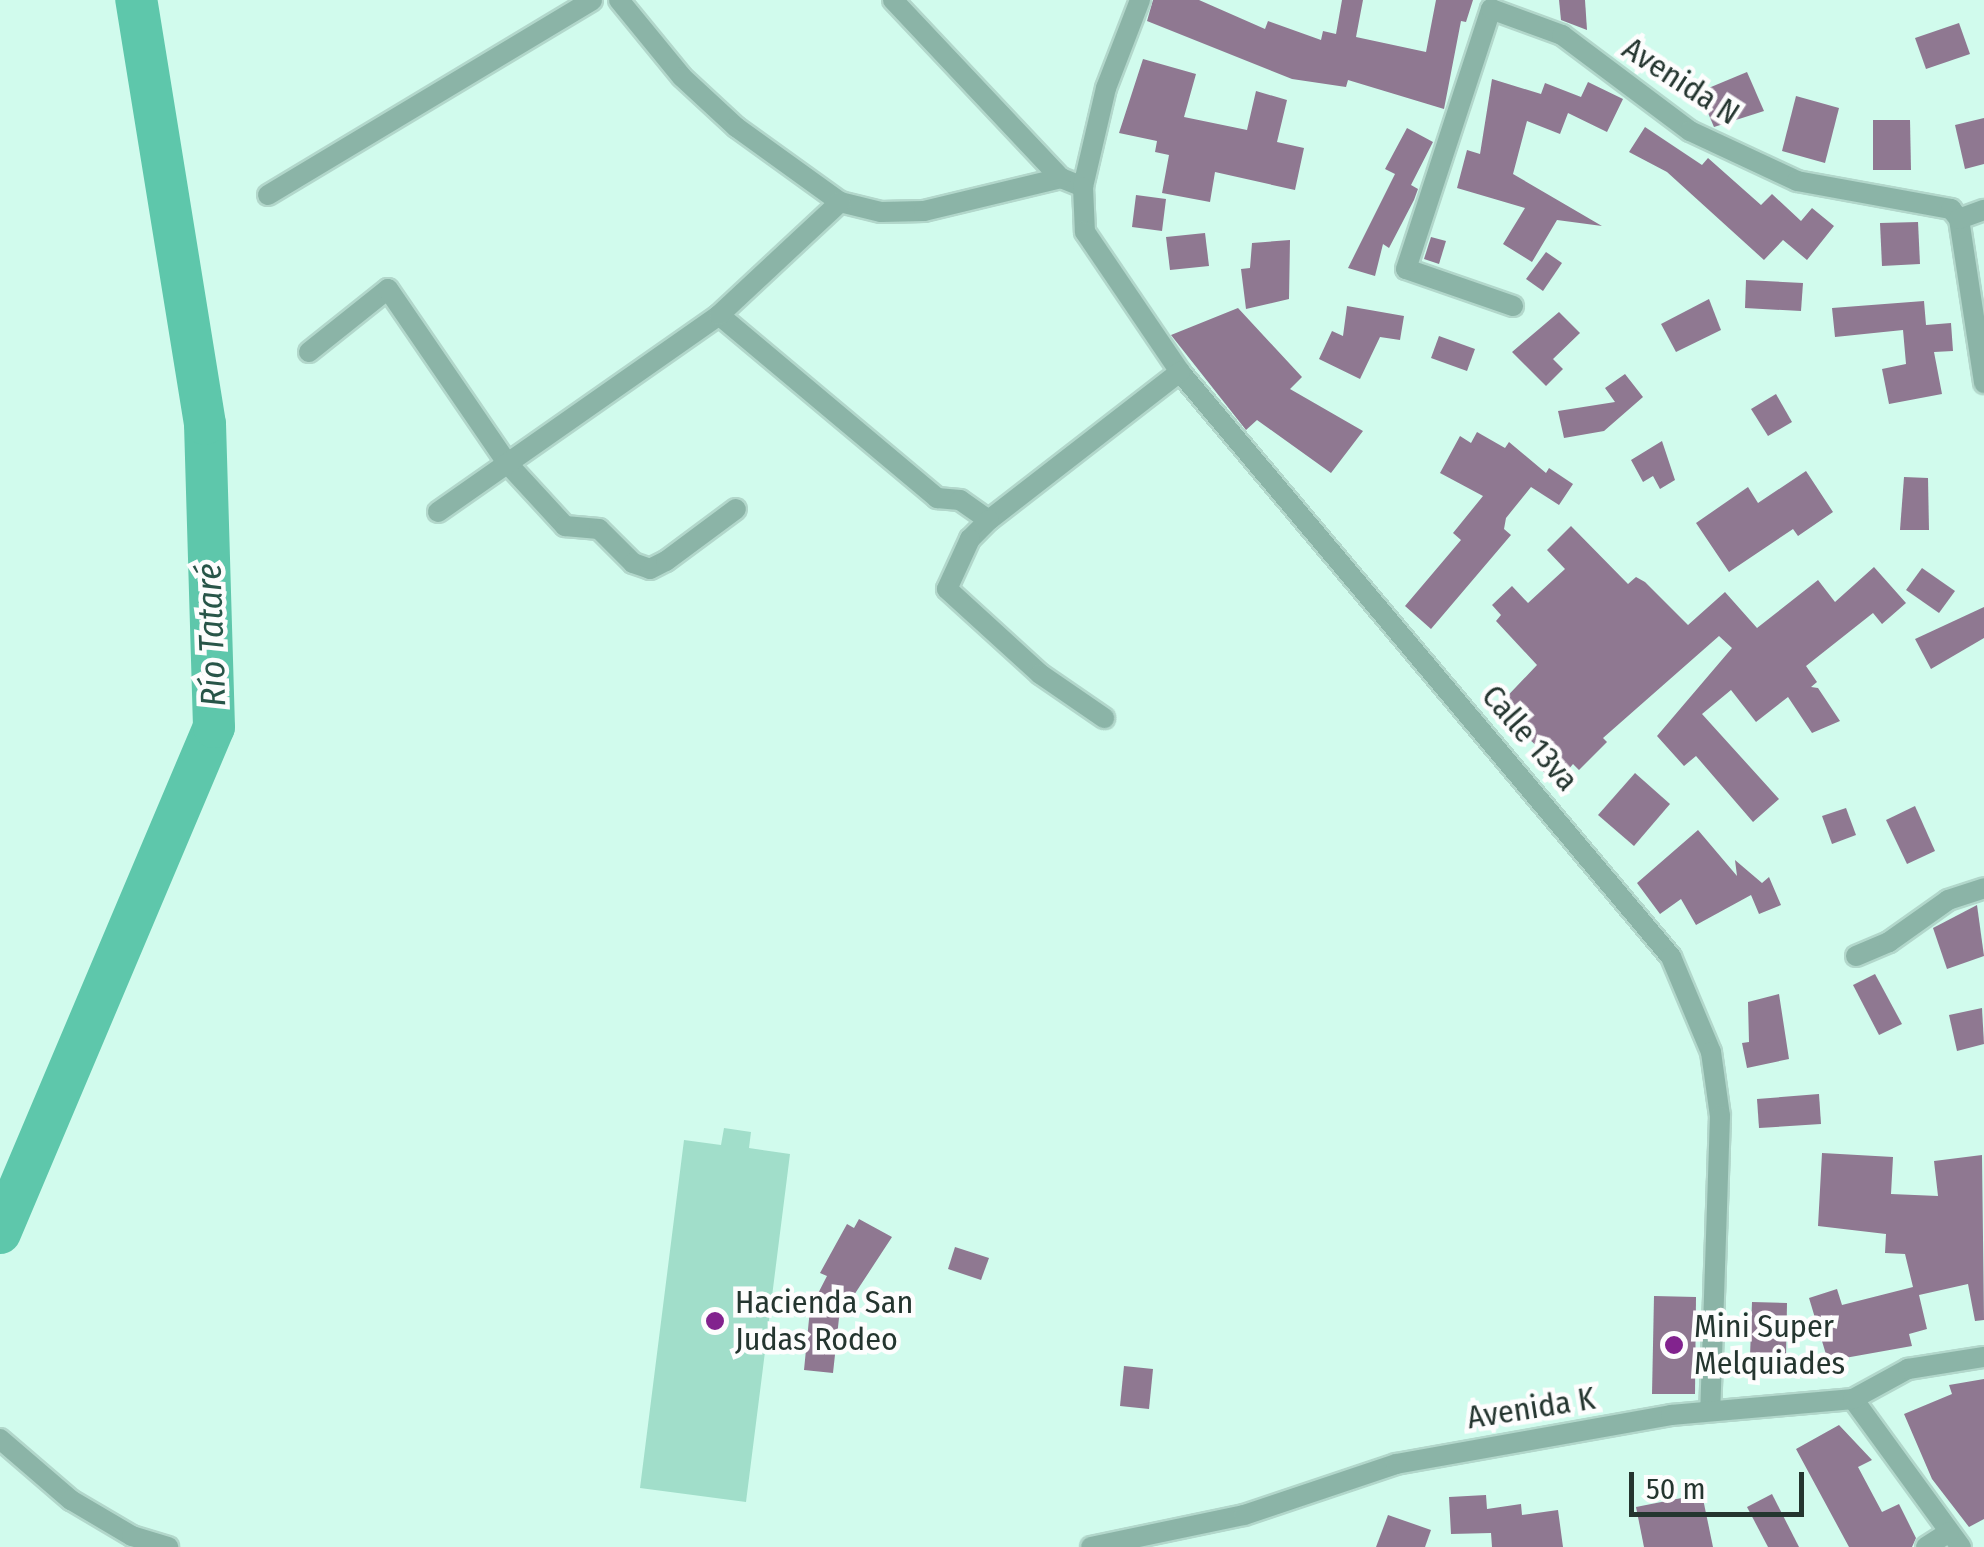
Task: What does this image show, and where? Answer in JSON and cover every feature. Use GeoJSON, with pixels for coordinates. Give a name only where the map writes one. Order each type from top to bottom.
{"type":"FeatureCollection","features":[{"type":"Feature","properties":{"kind":"street"},"geometry":{"type":"LineString","coordinates":[[268,195],[592,0]]}},
{"type":"Feature","properties":{"kind":"street"},"geometry":{"type":"LineString","coordinates":[[619,0],[682,77],[736,127],[840,202],[881,212],[924,211],[1062,178]]}},
{"type":"Feature","properties":{"kind":"street"},"geometry":{"type":"LineString","coordinates":[[893,0],[1062,178],[1083,187]]}},
{"type":"Feature","properties":{"kind":"street","name":"Calle 13va"},"geometry":{"type":"LineString","coordinates":[[1140,0],[1106,88],[1083,187],[1085,232],[1180,372],[1671,957],[1711,1052],[1720,1116],[1710,1410]]}},
{"type":"Feature","properties":{"kind":"street","name":"Avenida N"},"geometry":{"type":"LineString","coordinates":[[1514,306],[1406,269],[1492,8],[1562,35],[1690,131],[1797,180],[1951,209],[1959,219]]}},
{"type":"Feature","properties":{"kind":"street"},"geometry":{"type":"LineString","coordinates":[[438,512],[719,315],[840,202]]}},
{"type":"Feature","properties":{"kind":"street"},"geometry":{"type":"LineString","coordinates":[[1984,210],[1959,219],[1984,383]]}},
{"type":"Feature","properties":{"kind":"street"},"geometry":{"type":"LineString","coordinates":[[309,352],[388,289],[507,463],[564,526],[599,529],[633,563],[650,569],[736,508]]}},
{"type":"Feature","properties":{"kind":"street"},"geometry":{"type":"LineString","coordinates":[[719,315],[937,498],[960,500],[989,520]]}},
{"type":"Feature","properties":{"kind":"street"},"geometry":{"type":"LineString","coordinates":[[1104,718],[1040,674],[947,590],[970,540],[989,520],[1180,372]]}},
{"type":"Feature","properties":{"kind":"street"},"geometry":{"type":"LineString","coordinates":[[1856,956],[1889,942],[1948,900],[1984,888]]}},
{"type":"Feature","properties":{"kind":"street","name":"Avenida K"},"geometry":{"type":"LineString","coordinates":[[1091,1547],[1244,1515],[1396,1464],[1710,1410],[1853,1399],[1908,1369],[1984,1357]]}},
{"type":"Feature","properties":{"kind":"street"},"geometry":{"type":"LineString","coordinates":[[1853,1399],[1955,1540],[1926,1547]]}},
{"type":"Feature","properties":{"kind":"street"},"geometry":{"type":"LineString","coordinates":[[0,1439],[71,1500],[132,1536],[168,1547]]}},
{"type":"Feature","properties":{"kind":"green space","name":"Hacienda San Judas Rodeo"},"geometry":{"type":"Polygon","coordinates":[[[724,1128],[751,1132],[749,1148],[790,1154],[746,1502],[640,1488],[684,1140],[721,1145],[724,1128]]]}},
{"type":"Feature","properties":{"kind":"building"},"geometry":{"type":"Polygon","coordinates":[[[1153,0],[1199,0],[1265,29],[1268,21],[1321,40],[1323,31],[1336,34],[1342,0],[1363,0],[1356,37],[1426,52],[1436,0],[1473,0],[1466,22],[1461,21],[1444,109],[1348,80],[1346,87],[1292,79],[1147,21],[1153,0]]]}},
{"type":"Feature","properties":{"kind":"building"},"geometry":{"type":"Polygon","coordinates":[[[1559,0],[1585,0],[1587,30],[1561,20],[1559,0]]]}},
{"type":"Feature","properties":{"kind":"building"},"geometry":{"type":"Polygon","coordinates":[[[1959,23],[1970,54],[1926,69],[1915,38],[1959,23]]]}},
{"type":"Feature","properties":{"kind":"building"},"geometry":{"type":"Polygon","coordinates":[[[1143,59],[1196,74],[1184,117],[1247,130],[1256,91],[1287,100],[1277,142],[1304,148],[1295,190],[1215,172],[1210,202],[1162,193],[1169,155],[1155,152],[1157,141],[1119,133],[1143,59]]]}},
{"type":"Feature","properties":{"kind":"building"},"geometry":{"type":"Polygon","coordinates":[[[1747,72],[1764,111],[1714,127],[1699,92],[1747,72]]]}},
{"type":"Feature","properties":{"kind":"building"},"geometry":{"type":"Polygon","coordinates":[[[1492,79],[1541,94],[1545,83],[1581,97],[1588,82],[1623,99],[1607,132],[1568,113],[1560,134],[1527,121],[1513,174],[1602,226],[1557,220],[1532,262],[1503,244],[1525,208],[1457,188],[1467,150],[1480,154],[1492,79]]]}},
{"type":"Feature","properties":{"kind":"building"},"geometry":{"type":"Polygon","coordinates":[[[1796,96],[1839,108],[1825,163],[1782,151],[1796,96]]]}},
{"type":"Feature","properties":{"kind":"building"},"geometry":{"type":"Polygon","coordinates":[[[1984,118],[1984,164],[1965,169],[1955,125],[1984,118]]]}},
{"type":"Feature","properties":{"kind":"building"},"geometry":{"type":"Polygon","coordinates":[[[1873,120],[1910,120],[1911,170],[1873,170],[1873,120]]]}},
{"type":"Feature","properties":{"kind":"building"},"geometry":{"type":"Polygon","coordinates":[[[1645,127],[1702,165],[1708,158],[1761,205],[1772,194],[1801,221],[1812,208],[1834,226],[1807,260],[1783,240],[1764,260],[1667,172],[1629,152],[1645,127]]]}},
{"type":"Feature","properties":{"kind":"building"},"geometry":{"type":"Polygon","coordinates":[[[1407,128],[1433,142],[1411,185],[1418,189],[1414,200],[1389,248],[1383,244],[1375,276],[1348,268],[1395,174],[1385,169],[1407,128]]]}},
{"type":"Feature","properties":{"kind":"building"},"geometry":{"type":"Polygon","coordinates":[[[1136,195],[1166,199],[1162,231],[1132,227],[1136,195]]]}},
{"type":"Feature","properties":{"kind":"building"},"geometry":{"type":"Polygon","coordinates":[[[1918,222],[1920,264],[1882,266],[1880,223],[1918,222]]]}},
{"type":"Feature","properties":{"kind":"building"},"geometry":{"type":"Polygon","coordinates":[[[1205,233],[1209,266],[1170,270],[1166,237],[1205,233]]]}},
{"type":"Feature","properties":{"kind":"building"},"geometry":{"type":"Polygon","coordinates":[[[1431,237],[1446,241],[1439,264],[1424,259],[1431,237]]]}},
{"type":"Feature","properties":{"kind":"building"},"geometry":{"type":"Polygon","coordinates":[[[1290,240],[1289,299],[1246,309],[1241,269],[1250,268],[1252,243],[1290,240]]]}},
{"type":"Feature","properties":{"kind":"building"},"geometry":{"type":"Polygon","coordinates":[[[1546,252],[1562,263],[1543,291],[1526,279],[1546,252]]]}},
{"type":"Feature","properties":{"kind":"building"},"geometry":{"type":"Polygon","coordinates":[[[1746,280],[1803,283],[1801,311],[1745,308],[1746,280]]]}},
{"type":"Feature","properties":{"kind":"building"},"geometry":{"type":"Polygon","coordinates":[[[1709,299],[1721,330],[1676,352],[1661,324],[1709,299]]]}},
{"type":"Feature","properties":{"kind":"building"},"geometry":{"type":"Polygon","coordinates":[[[1924,301],[1926,325],[1951,323],[1953,351],[1934,352],[1942,394],[1889,404],[1882,369],[1906,364],[1903,330],[1835,337],[1832,308],[1924,301]]]}},
{"type":"Feature","properties":{"kind":"building"},"geometry":{"type":"Polygon","coordinates":[[[1347,306],[1404,316],[1400,340],[1380,337],[1360,379],[1319,359],[1332,331],[1343,336],[1347,306]]]}},
{"type":"Feature","properties":{"kind":"building"},"geometry":{"type":"Polygon","coordinates":[[[1238,308],[1302,377],[1290,389],[1363,431],[1331,473],[1257,420],[1246,430],[1171,335],[1238,308]]]}},
{"type":"Feature","properties":{"kind":"building"},"geometry":{"type":"Polygon","coordinates":[[[1559,312],[1580,333],[1553,359],[1563,369],[1546,386],[1512,352],[1559,312]]]}},
{"type":"Feature","properties":{"kind":"building"},"geometry":{"type":"Polygon","coordinates":[[[1439,336],[1475,349],[1467,371],[1431,358],[1439,336]]]}},
{"type":"Feature","properties":{"kind":"building"},"geometry":{"type":"Polygon","coordinates":[[[1625,374],[1643,397],[1604,431],[1564,438],[1558,411],[1615,402],[1605,388],[1625,374]]]}},
{"type":"Feature","properties":{"kind":"building"},"geometry":{"type":"Polygon","coordinates":[[[1776,394],[1792,422],[1768,436],[1751,409],[1776,394]]]}},
{"type":"Feature","properties":{"kind":"building"},"geometry":{"type":"Polygon","coordinates":[[[1477,432],[1505,448],[1509,442],[1546,473],[1549,468],[1573,484],[1559,505],[1531,487],[1506,518],[1504,529],[1511,535],[1431,629],[1405,606],[1461,540],[1453,533],[1483,496],[1440,473],[1460,436],[1471,443],[1477,432]]]}},
{"type":"Feature","properties":{"kind":"building"},"geometry":{"type":"Polygon","coordinates":[[[1662,441],[1675,480],[1660,489],[1653,476],[1643,482],[1631,460],[1662,441]]]}},
{"type":"Feature","properties":{"kind":"building"},"geometry":{"type":"Polygon","coordinates":[[[1806,471],[1833,512],[1798,536],[1793,529],[1729,572],[1696,523],[1748,487],[1758,503],[1806,471]]]}},
{"type":"Feature","properties":{"kind":"building"},"geometry":{"type":"Polygon","coordinates":[[[1904,477],[1928,478],[1929,530],[1900,530],[1904,477]]]}},
{"type":"Feature","properties":{"kind":"building"},"geometry":{"type":"Polygon","coordinates":[[[1571,526],[1628,584],[1636,577],[1645,582],[1688,625],[1725,592],[1757,628],[1818,580],[1835,602],[1874,567],[1906,603],[1882,624],[1873,613],[1806,666],[1817,682],[1811,687],[1818,688],[1840,721],[1812,733],[1788,697],[1756,722],[1731,690],[1702,714],[1779,799],[1753,822],[1696,756],[1684,766],[1657,736],[1732,648],[1719,636],[1603,738],[1607,742],[1579,770],[1573,764],[1557,783],[1532,762],[1542,751],[1496,708],[1537,665],[1496,621],[1501,615],[1492,605],[1512,586],[1528,603],[1565,569],[1547,550],[1571,526]]]}},
{"type":"Feature","properties":{"kind":"building"},"geometry":{"type":"Polygon","coordinates":[[[1922,568],[1955,591],[1939,613],[1906,590],[1922,568]]]}},
{"type":"Feature","properties":{"kind":"building"},"geometry":{"type":"Polygon","coordinates":[[[1984,607],[1984,638],[1931,669],[1915,639],[1984,607]]]}},
{"type":"Feature","properties":{"kind":"building"},"geometry":{"type":"Polygon","coordinates":[[[1635,773],[1670,804],[1634,846],[1598,815],[1635,773]]]}},
{"type":"Feature","properties":{"kind":"building"},"geometry":{"type":"Polygon","coordinates":[[[1915,806],[1935,851],[1907,864],[1886,820],[1915,806]]]}},
{"type":"Feature","properties":{"kind":"building"},"geometry":{"type":"Polygon","coordinates":[[[1846,808],[1856,835],[1832,844],[1822,816],[1846,808]]]}},
{"type":"Feature","properties":{"kind":"building"},"geometry":{"type":"Polygon","coordinates":[[[1698,830],[1737,876],[1735,860],[1762,883],[1769,877],[1781,905],[1759,914],[1751,895],[1696,925],[1681,899],[1660,914],[1637,883],[1698,830]]]}},
{"type":"Feature","properties":{"kind":"building"},"geometry":{"type":"Polygon","coordinates":[[[1977,905],[1984,956],[1947,969],[1933,928],[1977,905]]]}},
{"type":"Feature","properties":{"kind":"building"},"geometry":{"type":"Polygon","coordinates":[[[1875,974],[1902,1024],[1879,1035],[1853,985],[1875,974]]]}},
{"type":"Feature","properties":{"kind":"building"},"geometry":{"type":"Polygon","coordinates":[[[1779,994],[1789,1059],[1747,1068],[1742,1043],[1749,1042],[1748,1002],[1779,994]]]}},
{"type":"Feature","properties":{"kind":"building"},"geometry":{"type":"Polygon","coordinates":[[[1982,1008],[1984,1044],[1957,1051],[1949,1015],[1982,1008]]]}},
{"type":"Feature","properties":{"kind":"building"},"geometry":{"type":"Polygon","coordinates":[[[1819,1094],[1821,1124],[1759,1128],[1757,1099],[1819,1094]]]}},
{"type":"Feature","properties":{"kind":"building"},"geometry":{"type":"Polygon","coordinates":[[[1822,1153],[1893,1157],[1891,1194],[1938,1196],[1934,1161],[1982,1155],[1984,1320],[1975,1321],[1968,1284],[1919,1295],[1927,1329],[1909,1334],[1912,1346],[1828,1361],[1809,1298],[1837,1289],[1842,1305],[1913,1287],[1905,1254],[1885,1253],[1886,1234],[1818,1226],[1822,1153]]]}},
{"type":"Feature","properties":{"kind":"building"},"geometry":{"type":"Polygon","coordinates":[[[859,1219],[892,1237],[839,1318],[833,1373],[804,1370],[810,1309],[827,1276],[820,1273],[847,1224],[854,1228],[859,1219]]]}},
{"type":"Feature","properties":{"kind":"building"},"geometry":{"type":"Polygon","coordinates":[[[955,1247],[989,1258],[981,1280],[948,1269],[955,1247]]]}},
{"type":"Feature","properties":{"kind":"building","name":"Mini Super Melquiades"},"geometry":{"type":"Polygon","coordinates":[[[1654,1296],[1696,1297],[1695,1394],[1652,1394],[1654,1296]]]}},
{"type":"Feature","properties":{"kind":"building"},"geometry":{"type":"Polygon","coordinates":[[[1752,1302],[1787,1303],[1786,1358],[1750,1356],[1752,1302]]]}},
{"type":"Feature","properties":{"kind":"building"},"geometry":{"type":"Polygon","coordinates":[[[1124,1366],[1153,1369],[1149,1409],[1120,1406],[1124,1366]]]}},
{"type":"Feature","properties":{"kind":"building"},"geometry":{"type":"Polygon","coordinates":[[[1984,1379],[1984,1519],[1969,1527],[1932,1479],[1904,1414],[1952,1394],[1949,1385],[1984,1379]]]}},
{"type":"Feature","properties":{"kind":"building"},"geometry":{"type":"Polygon","coordinates":[[[1839,1425],[1872,1460],[1858,1467],[1882,1512],[1899,1504],[1916,1538],[1912,1547],[1849,1547],[1796,1449],[1839,1425]]]}},
{"type":"Feature","properties":{"kind":"building"},"geometry":{"type":"Polygon","coordinates":[[[1702,1494],[1713,1547],[1644,1547],[1636,1507],[1702,1494]]]}},
{"type":"Feature","properties":{"kind":"building"},"geometry":{"type":"Polygon","coordinates":[[[1772,1494],[1799,1547],[1768,1547],[1747,1507],[1772,1494]]]}},
{"type":"Feature","properties":{"kind":"building"},"geometry":{"type":"Polygon","coordinates":[[[1486,1495],[1487,1509],[1521,1504],[1522,1515],[1558,1510],[1563,1547],[1492,1547],[1491,1533],[1451,1534],[1449,1497],[1486,1495]]]}},
{"type":"Feature","properties":{"kind":"building"},"geometry":{"type":"Polygon","coordinates":[[[1388,1515],[1431,1530],[1425,1547],[1376,1547],[1388,1515]]]}},
{"type":"Feature","properties":{"kind":"waterway","name":"Río Tataré"},"geometry":{"type":"LineString","coordinates":[[0,1233],[214,727],[205,424],[136,0]]}},
{"type":"Feature","properties":{"kind":"place","name":"Hacienda San Judas Rodeo"},"geometry":{"type":"Point","coordinates":[715,1321]}},
{"type":"Feature","properties":{"kind":"place","name":"Mini Super Melquiades"},"geometry":{"type":"Point","coordinates":[1674,1345]}}]}
